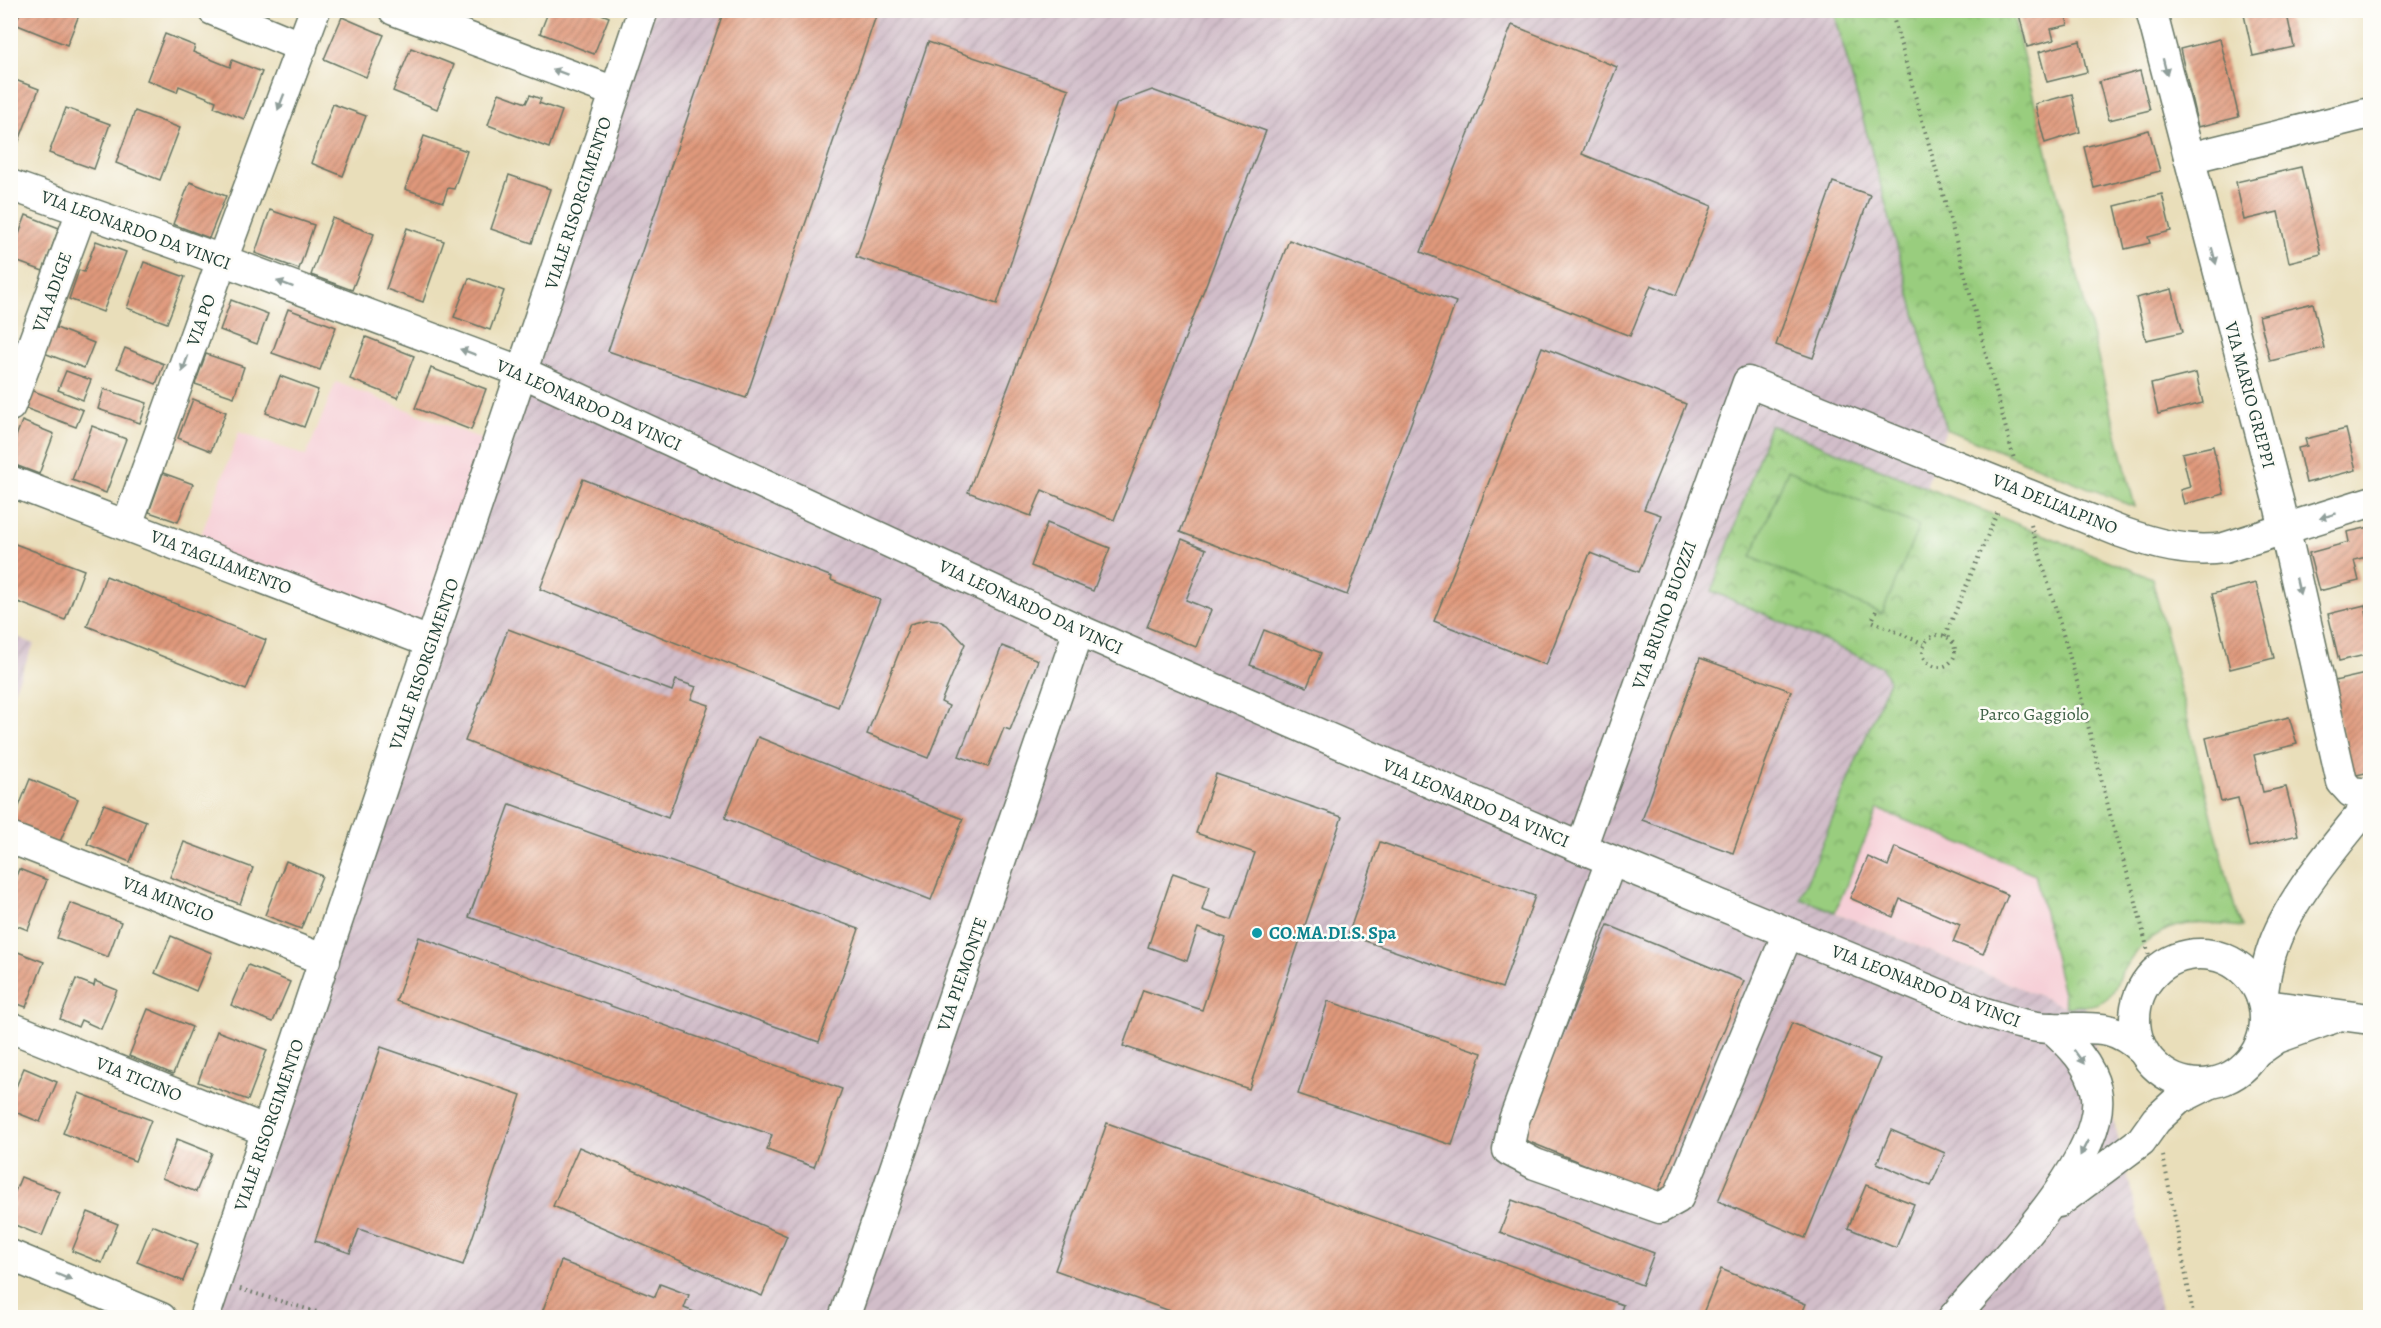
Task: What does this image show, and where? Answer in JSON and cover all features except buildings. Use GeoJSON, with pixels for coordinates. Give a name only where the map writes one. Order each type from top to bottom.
{"type":"FeatureCollection","features":[{"type":"Feature","properties":{"kind":"street"},"geometry":{"type":"LineString","coordinates":[[213,10],[302,47]]}},
{"type":"Feature","properties":{"kind":"street","name":"VIA PO"},"geometry":{"type":"LineString","coordinates":[[127,525],[315,10]]}},
{"type":"Feature","properties":{"kind":"street"},"geometry":{"type":"LineString","coordinates":[[394,10],[615,92]]}},
{"type":"Feature","properties":{"kind":"street","name":"VIALE RISORGIMENTO"},"geometry":{"type":"LineString","coordinates":[[204,1317],[643,10]]}},
{"type":"Feature","properties":{"kind":"street","name":"VIA MARIO GREPPI"},"geometry":{"type":"LineString","coordinates":[[2151,10],[2285,529],[2342,782],[2346,802],[2345,818],[2334,849]]}},
{"type":"Feature","properties":{"kind":"street"},"geometry":{"type":"LineString","coordinates":[[2188,158],[2370,113]]}},
{"type":"Feature","properties":{"kind":"street","name":"VIA LEONARDO DA VINCI"},"geometry":{"type":"LineString","coordinates":[[10,185],[222,260],[522,372],[1079,630],[1611,861],[1982,1012],[2022,1025],[2052,1028],[2086,1026],[2127,1036],[2149,1058]]}},
{"type":"Feature","properties":{"kind":"street","name":"VIA ADIGE"},"geometry":{"type":"LineString","coordinates":[[10,406],[82,211]]}},
{"type":"Feature","properties":{"kind":"street","name":"VIA DELL'ALPINO"},"geometry":{"type":"LineString","coordinates":[[1748,382],[2121,532],[2177,548],[2205,550],[2224,548],[2370,502]]}},
{"type":"Feature","properties":{"kind":"street","name":"VIA BRUNO BUOZZI"},"geometry":{"type":"LineString","coordinates":[[1581,848],[1748,382]]}},
{"type":"Feature","properties":{"kind":"street","name":"VIA TAGLIAMENTO"},"geometry":{"type":"LineString","coordinates":[[10,481],[432,643]]}},
{"type":"Feature","properties":{"kind":"street","name":"VIA PIEMONTE"},"geometry":{"type":"LineString","coordinates":[[844,1317],[1079,630]]}},
{"type":"Feature","properties":{"kind":"street"},"geometry":{"type":"LineString","coordinates":[[2342,782],[2351,792],[2370,794]]}},
{"type":"Feature","properties":{"kind":"street"},"geometry":{"type":"LineString","coordinates":[[2257,1052],[2265,1033],[2264,1002],[2271,953],[2287,915],[2370,803]]}},
{"type":"Feature","properties":{"kind":"street","name":"VIA MINCIO"},"geometry":{"type":"LineString","coordinates":[[10,838],[325,960]]}},
{"type":"Feature","properties":{"kind":"street"},"geometry":{"type":"LineString","coordinates":[[1611,861],[1514,1120],[1508,1150],[1535,1164],[1660,1208],[1678,1198],[1788,933]]}},
{"type":"Feature","properties":{"kind":"street"},"geometry":{"type":"LineString","coordinates":[[2220,956],[2258,938],[2287,915]]}},
{"type":"Feature","properties":{"kind":"street"},"geometry":{"type":"LineString","coordinates":[[2156,1120],[2159,1091],[2149,1058],[2138,1040],[2135,1013],[2139,993],[2153,972],[2173,958],[2190,953],[2220,956],[2231,960],[2247,972],[2258,986],[2264,1002]]}},
{"type":"Feature","properties":{"kind":"street","name":"VIA LEONARDO DA VINCI"},"geometry":{"type":"LineString","coordinates":[[2086,1026],[2115,1012],[2139,993]]}},
{"type":"Feature","properties":{"kind":"street"},"geometry":{"type":"LineString","coordinates":[[2264,1002],[2338,1016],[2370,1019]]}},
{"type":"Feature","properties":{"kind":"street"},"geometry":{"type":"LineString","coordinates":[[2042,1216],[2141,1141],[2156,1120],[2179,1099],[2209,1084],[2221,1081],[2243,1068],[2257,1052],[2277,1038],[2338,1016]]}},
{"type":"Feature","properties":{"kind":"street","name":"VIA TICINO"},"geometry":{"type":"LineString","coordinates":[[10,1027],[267,1131]]}},
{"type":"Feature","properties":{"kind":"street"},"geometry":{"type":"LineString","coordinates":[[1953,1317],[2042,1216],[2068,1178],[2087,1142],[2096,1117],[2097,1092],[2089,1070],[2070,1044],[2052,1028]]}},
{"type":"Feature","properties":{"kind":"street"},"geometry":{"type":"LineString","coordinates":[[2149,1058],[2172,1078],[2187,1083],[2209,1084]]}},
{"type":"Feature","properties":{"kind":"street"},"geometry":{"type":"LineString","coordinates":[[10,1255],[161,1317]]}},
{"type":"Feature","properties":{"kind":"path"},"geometry":{"type":"LineString","coordinates":[[1945,636],[2008,485]]}},
{"type":"Feature","properties":{"kind":"path"},"geometry":{"type":"LineString","coordinates":[[1876,611],[1872,621],[1924,644]]}},
{"type":"Feature","properties":{"kind":"path"},"geometry":{"type":"LineString","coordinates":[[1945,636],[1951,641],[1955,651],[1952,661],[1943,666],[1933,666],[1925,659],[1924,644],[1931,637],[1945,636]]}},
{"type":"Feature","properties":{"kind":"path"},"geometry":{"type":"LineString","coordinates":[[2156,1120],[2194,1317]]}},
{"type":"Feature","properties":{"kind":"path"},"geometry":{"type":"LineString","coordinates":[[216,1282],[338,1317]]}},
{"type":"Feature","properties":{"kind":"shaded area"},"geometry":{"type":"Polygon","coordinates":[[[653,11],[1835,11],[1946,429],[1926,487],[1770,426],[1712,591],[1881,666],[1889,680],[1800,898],[2066,1007],[2085,1006],[2163,1317],[212,1318],[653,11]]]}},
{"type":"Feature","properties":{"kind":"shaded area"},"geometry":{"type":"Polygon","coordinates":[[[336,382],[495,444],[431,638],[197,546],[239,432],[306,456],[336,382]]]}},
{"type":"Feature","properties":{"kind":"shaded area"},"geometry":{"type":"Polygon","coordinates":[[[11,634],[34,644],[11,697],[11,634]]]}},
{"type":"Feature","properties":{"kind":"shaded area"},"geometry":{"type":"Polygon","coordinates":[[[1878,809],[2035,874],[2066,1007],[1835,912],[1878,809]]]}},
{"type":"Feature","properties":{"kind":"green space"},"geometry":{"type":"Polygon","coordinates":[[[1834,11],[2012,11],[2135,507],[1946,429],[1834,11]]]}},
{"type":"Feature","properties":{"kind":"green space","name":"Parco Gaggiolo"},"geometry":{"type":"Polygon","coordinates":[[[1770,425],[2152,578],[2235,908],[2242,927],[2194,924],[2178,926],[2161,932],[2132,957],[2112,993],[2106,999],[2092,1005],[2066,1007],[2035,874],[1878,809],[1835,912],[1800,898],[1889,680],[1881,666],[1712,591],[1770,425]]]}},
{"type":"Feature","properties":{"kind":"green space"},"geometry":{"type":"Polygon","coordinates":[[[1788,470],[1919,526],[1882,614],[1751,557],[1788,470]]]}},
{"type":"Feature","properties":{"kind":"place","name":"CO.MA.DI.S. Spa"},"geometry":{"type":"Point","coordinates":[1257,933]}}]}
